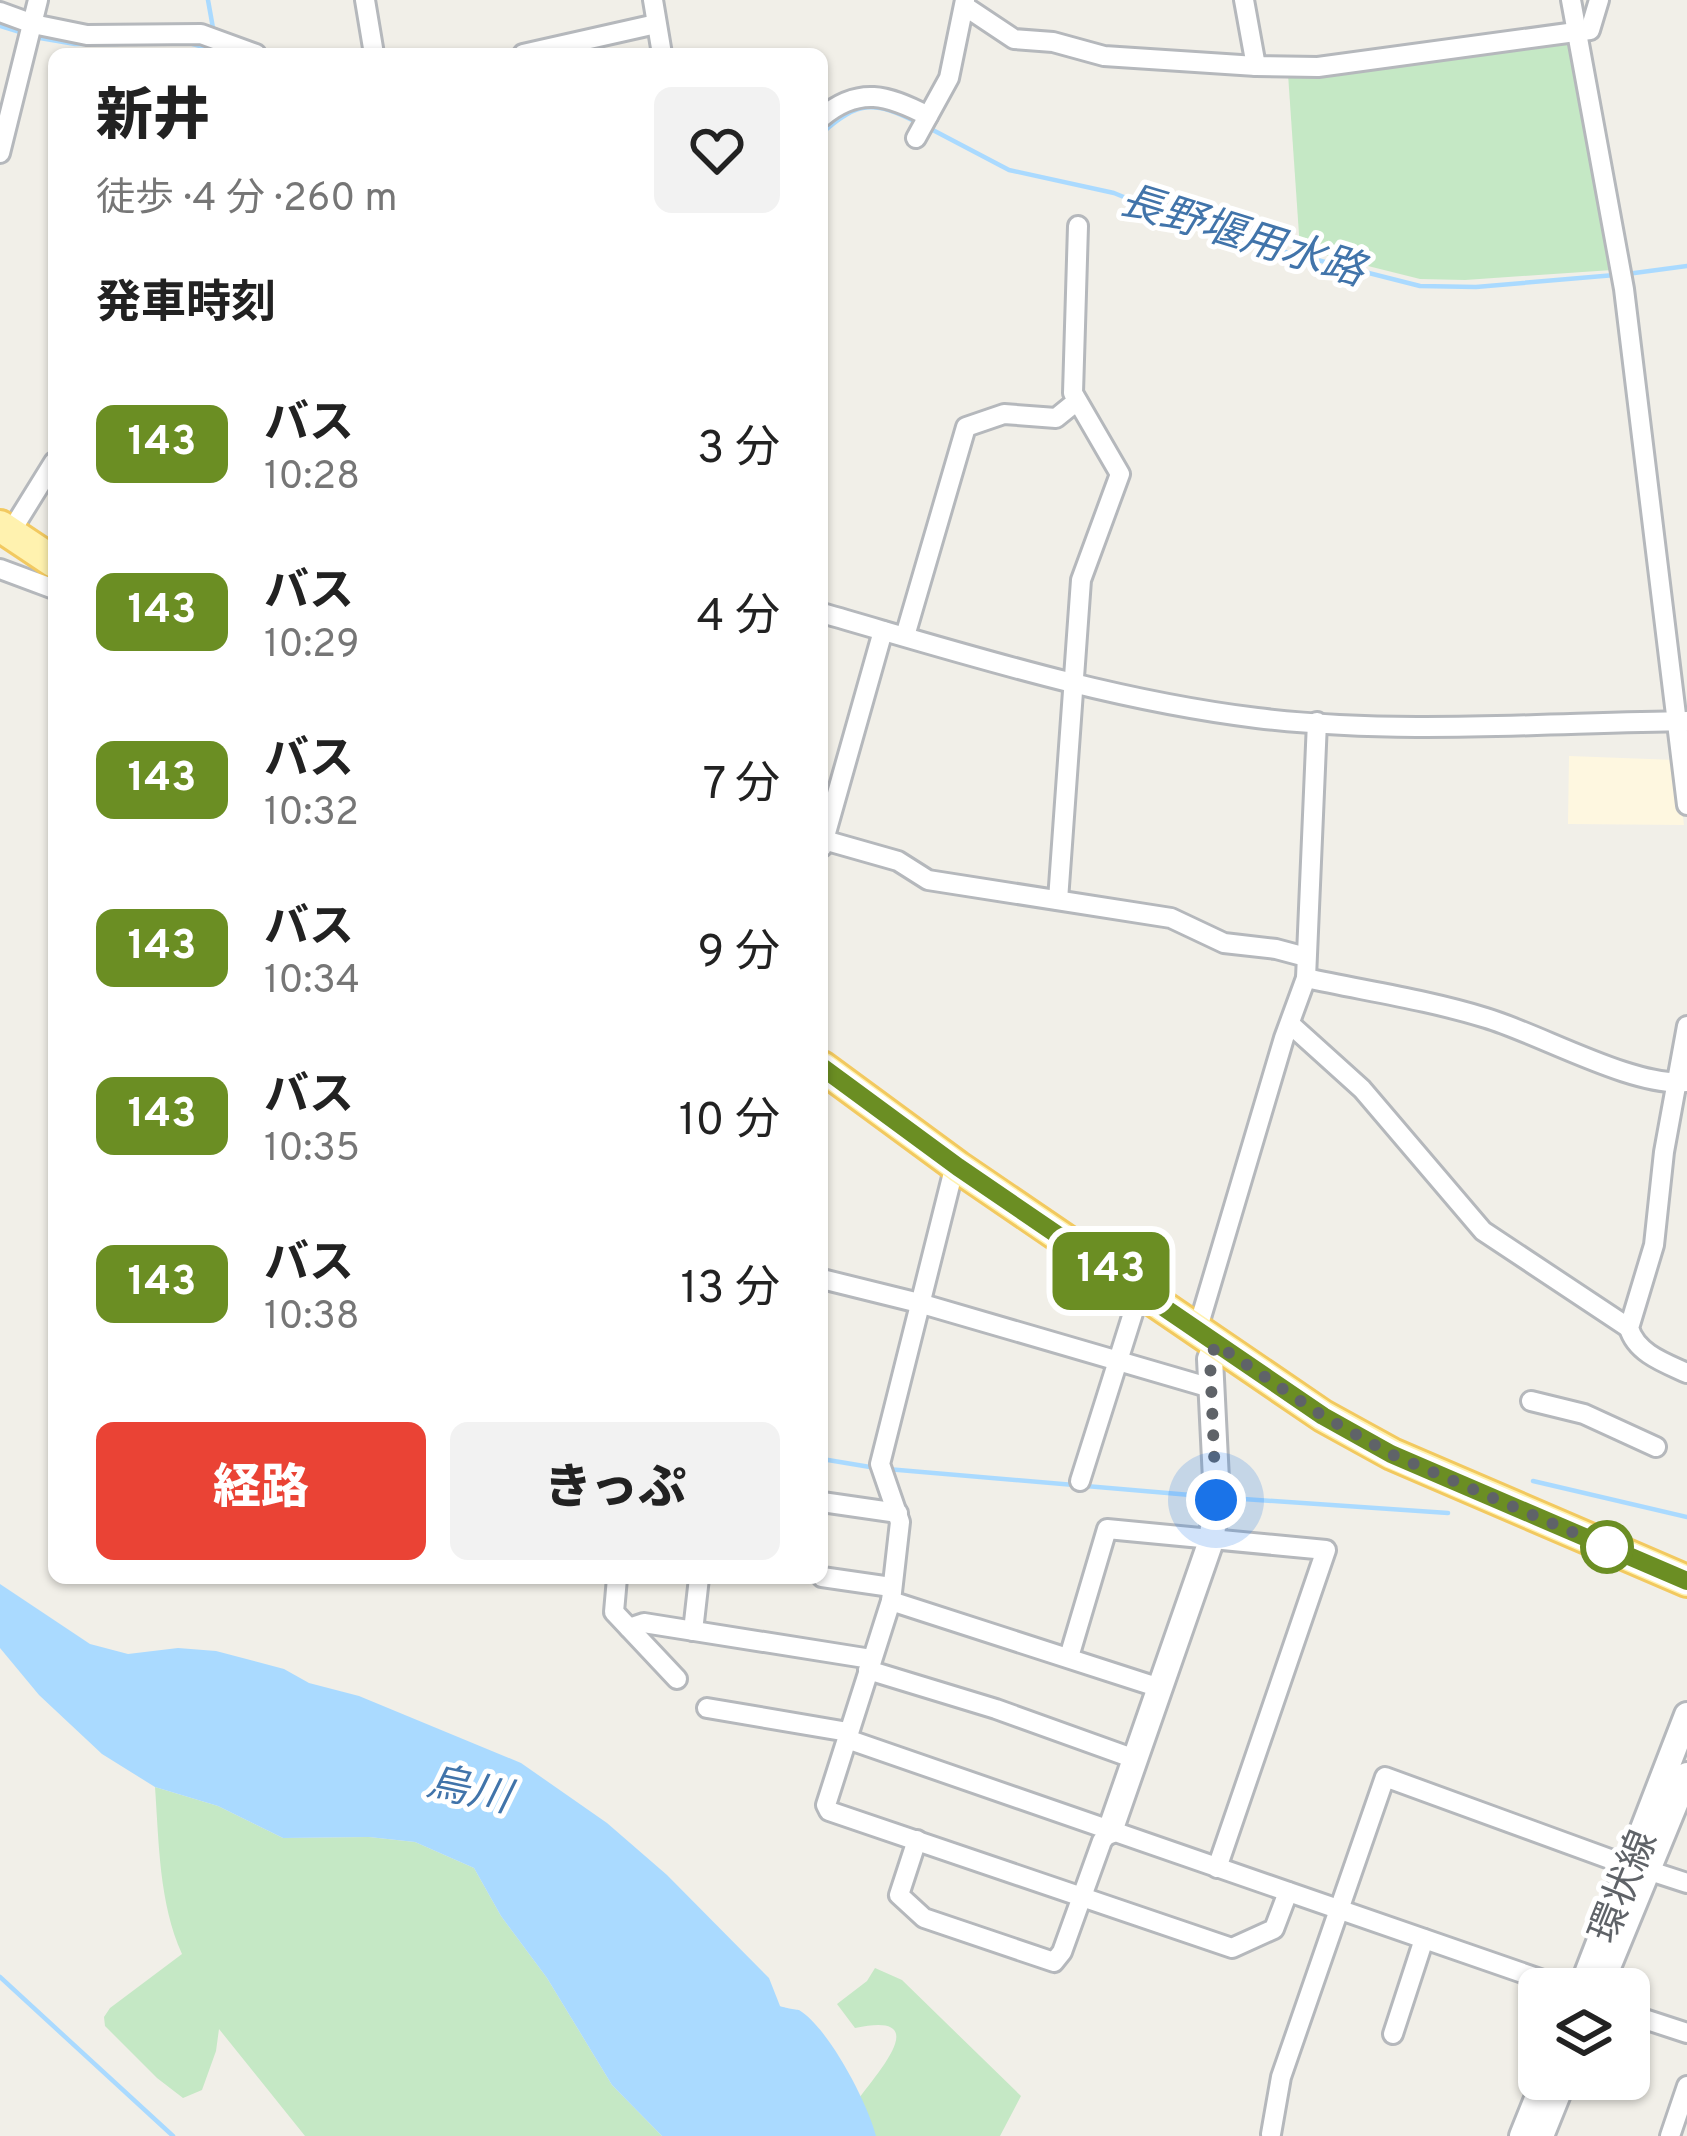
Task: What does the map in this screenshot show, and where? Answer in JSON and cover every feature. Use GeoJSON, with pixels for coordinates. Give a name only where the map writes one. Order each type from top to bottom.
{"type":"FeatureCollection","features":[{"type":"Feature","properties":{"kind":"main road"},"geometry":{"type":"LineString","coordinates":[[5,530],[48,558]]}},
{"type":"Feature","properties":{"kind":"main road"},"geometry":{"type":"LineString","coordinates":[[828,1071],[958,1167],[1323,1416],[1391,1454],[1687,1581]]}},
{"type":"Feature","properties":{"kind":"street"},"geometry":{"type":"LineString","coordinates":[[0,153],[38,0]]}},
{"type":"Feature","properties":{"kind":"street"},"geometry":{"type":"LineString","coordinates":[[365,0],[373,48]]}},
{"type":"Feature","properties":{"kind":"street"},"geometry":{"type":"LineString","coordinates":[[653,0],[661,48]]}},
{"type":"Feature","properties":{"kind":"street"},"geometry":{"type":"LineString","coordinates":[[1244,0],[1256,65]]}},
{"type":"Feature","properties":{"kind":"street"},"geometry":{"type":"LineString","coordinates":[[1571,0],[1621,275],[1645,440],[1682,721],[1687,805]]}},
{"type":"Feature","properties":{"kind":"street"},"geometry":{"type":"LineString","coordinates":[[828,113],[865,94],[888,98],[922,126],[949,78],[966,3],[1015,39],[1053,42],[1104,56],[1318,67],[1589,30],[1599,0]]}},
{"type":"Feature","properties":{"kind":"street"},"geometry":{"type":"LineString","coordinates":[[0,12],[88,35],[201,34],[240,48]]}},
{"type":"Feature","properties":{"kind":"street"},"geometry":{"type":"LineString","coordinates":[[550,48],[656,24]]}},
{"type":"Feature","properties":{"kind":"street"},"geometry":{"type":"LineString","coordinates":[[1058,900],[1081,580],[1120,474],[1077,401],[1072,383],[1078,226]]}},
{"type":"Feature","properties":{"kind":"street"},"geometry":{"type":"LineString","coordinates":[[905,637],[966,427],[1004,413],[1056,418],[1077,401]]}},
{"type":"Feature","properties":{"kind":"street"},"geometry":{"type":"LineString","coordinates":[[5,530],[48,470]]}},
{"type":"Feature","properties":{"kind":"street"},"geometry":{"type":"LineString","coordinates":[[0,569],[48,587]]}},
{"type":"Feature","properties":{"kind":"street"},"geometry":{"type":"LineString","coordinates":[[828,615],[1073,685],[1183,708],[1316,722],[1408,725],[1682,721]]}},
{"type":"Feature","properties":{"kind":"street"},"geometry":{"type":"LineString","coordinates":[[828,825],[883,631]]}},
{"type":"Feature","properties":{"kind":"street"},"geometry":{"type":"LineString","coordinates":[[917,1840],[899,1895],[924,1918],[1054,1962],[1110,1831],[1211,1540],[1216,1500],[1207,1338],[1306,978],[1316,722]]}},
{"type":"Feature","properties":{"kind":"street"},"geometry":{"type":"LineString","coordinates":[[828,844],[898,861],[928,880],[1171,919],[1225,943],[1306,957]]}},
{"type":"Feature","properties":{"kind":"street"},"geometry":{"type":"LineString","coordinates":[[1306,978],[1483,1017],[1528,1031],[1575,1054],[1682,1082]]}},
{"type":"Feature","properties":{"kind":"street"},"geometry":{"type":"LineString","coordinates":[[1290,1024],[1362,1089],[1484,1231],[1629,1328],[1645,1351],[1687,1373]]}},
{"type":"Feature","properties":{"kind":"street"},"geometry":{"type":"LineString","coordinates":[[1629,1328],[1654,1245],[1664,1152],[1682,1082],[1687,1026]]}},
{"type":"Feature","properties":{"kind":"street"},"geometry":{"type":"LineString","coordinates":[[958,1167],[879,1470],[900,1522],[891,1594],[826,1805],[829,1811],[1232,1948],[1274,1929],[1288,1892]]}},
{"type":"Feature","properties":{"kind":"street"},"geometry":{"type":"LineString","coordinates":[[828,1280],[1211,1388]]}},
{"type":"Feature","properties":{"kind":"street"},"geometry":{"type":"LineString","coordinates":[[1080,1481],[1140,1291]]}},
{"type":"Feature","properties":{"kind":"street"},"geometry":{"type":"LineString","coordinates":[[1531,1401],[1584,1414],[1656,1447]]}},
{"type":"Feature","properties":{"kind":"street"},"geometry":{"type":"LineString","coordinates":[[828,1503],[898,1513]]}},
{"type":"Feature","properties":{"kind":"street"},"geometry":{"type":"LineString","coordinates":[[1069,1657],[1107,1529],[1326,1550],[1217,1868]]}},
{"type":"Feature","properties":{"kind":"street"},"geometry":{"type":"LineString","coordinates":[[828,1578],[891,1594],[1160,1688]]}},
{"type":"Feature","properties":{"kind":"street"},"geometry":{"type":"LineString","coordinates":[[616,1584],[614,1612],[677,1679]]}},
{"type":"Feature","properties":{"kind":"street"},"geometry":{"type":"LineString","coordinates":[[693,1631],[698,1584]]}},
{"type":"Feature","properties":{"kind":"street"},"geometry":{"type":"LineString","coordinates":[[629,1628],[644,1623],[870,1664],[1135,1759]]}},
{"type":"Feature","properties":{"kind":"street"},"geometry":{"type":"LineString","coordinates":[[707,1708],[847,1736],[1518,1972]]}},
{"type":"Feature","properties":{"kind":"street","name":"環状線"},"geometry":{"type":"LineString","coordinates":[[1606,1968],[1687,1715]]}},
{"type":"Feature","properties":{"kind":"street","name":"環状線"},"geometry":{"type":"LineString","coordinates":[[1591,1968],[1687,1775]]}},
{"type":"Feature","properties":{"kind":"street"},"geometry":{"type":"LineString","coordinates":[[1270,2134],[1281,2077],[1385,1777],[1687,1883]]}},
{"type":"Feature","properties":{"kind":"street"},"geometry":{"type":"LineString","coordinates":[[1393,2034],[1424,1940]]}},
{"type":"Feature","properties":{"kind":"street"},"geometry":{"type":"LineString","coordinates":[[1650,2021],[1687,2033]]}},
{"type":"Feature","properties":{"kind":"street"},"geometry":{"type":"LineString","coordinates":[[1670,2136],[1687,2086]]}},
{"type":"Feature","properties":{"kind":"street"},"geometry":{"type":"LineString","coordinates":[[1522,2136],[1537,2100]]}},
{"type":"Feature","properties":{"kind":"street"},"geometry":{"type":"LineString","coordinates":[[1541,2136],[1556,2100]]}},
{"type":"Feature","properties":{"kind":"shaded area"},"geometry":{"type":"Polygon","coordinates":[[[1569,756],[1676,760],[1684,825],[1568,824],[1569,756]]]}},
{"type":"Feature","properties":{"kind":"green space"},"geometry":{"type":"Polygon","coordinates":[[[1566,35],[1612,270],[1420,279],[1300,249],[1288,74],[1566,35]]]}},
{"type":"Feature","properties":{"kind":"green space"},"geometry":{"type":"Polygon","coordinates":[[[155,1787],[218,1806],[283,1838],[369,1837],[415,1842],[474,1868],[612,2085],[662,2136],[305,2136],[219,2029],[202,2090],[183,2098],[105,2026],[104,2017],[182,1954],[164,1894],[155,1787]]]}},
{"type":"Feature","properties":{"kind":"green space"},"geometry":{"type":"Polygon","coordinates":[[[875,1968],[902,1980],[1021,2096],[1000,2136],[871,2136],[857,2101],[887,2061],[896,2036],[892,2028],[879,2025],[855,2028],[837,2004],[867,1981],[875,1968]]]}},
{"type":"Feature","properties":{"kind":"water","name":"烏川"},"geometry":{"type":"Polygon","coordinates":[[[0,1584],[90,1644],[128,1654],[178,1648],[216,1651],[284,1669],[309,1683],[359,1696],[521,1763],[607,1823],[667,1875],[769,1978],[780,2006],[799,2010],[811,2019],[846,2068],[876,2136],[662,2136],[612,2085],[474,1868],[415,1842],[369,1837],[283,1838],[218,1806],[155,1787],[102,1754],[39,1695],[0,1648],[0,1584]]]}},
{"type":"Feature","properties":{"kind":"waterway"},"geometry":{"type":"LineString","coordinates":[[208,0],[213,28],[226,34]]}},
{"type":"Feature","properties":{"kind":"waterway","name":"長野堰用水路"},"geometry":{"type":"LineString","coordinates":[[0,26],[20,32]]}},
{"type":"Feature","properties":{"kind":"waterway","name":"長野堰用水路"},"geometry":{"type":"LineString","coordinates":[[40,38],[118,44]]}},
{"type":"Feature","properties":{"kind":"waterway","name":"長野堰用水路"},"geometry":{"type":"LineString","coordinates":[[189,43],[207,48]]}},
{"type":"Feature","properties":{"kind":"waterway","name":"長野堰用水路"},"geometry":{"type":"LineString","coordinates":[[828,128],[847,114],[868,107],[918,123]]}},
{"type":"Feature","properties":{"kind":"waterway","name":"長野堰用水路"},"geometry":{"type":"LineString","coordinates":[[929,128],[1009,170],[1114,193],[1211,233],[1420,286],[1476,287],[1615,275]]}},
{"type":"Feature","properties":{"kind":"waterway","name":"長野堰用水路"},"geometry":{"type":"LineString","coordinates":[[1627,274],[1687,266]]}},
{"type":"Feature","properties":{"kind":"waterway"},"geometry":{"type":"LineString","coordinates":[[828,1460],[876,1468]]}},
{"type":"Feature","properties":{"kind":"waterway"},"geometry":{"type":"LineString","coordinates":[[887,1469],[1202,1496]]}},
{"type":"Feature","properties":{"kind":"waterway"},"geometry":{"type":"LineString","coordinates":[[1533,1481],[1687,1517]]}},
{"type":"Feature","properties":{"kind":"waterway"},"geometry":{"type":"LineString","coordinates":[[1229,1498],[1448,1513]]}},
{"type":"Feature","properties":{"kind":"waterway"},"geometry":{"type":"LineString","coordinates":[[0,1977],[173,2136]]}},
{"type":"Feature","properties":{"kind":"bus line","name":"143"},"geometry":{"type":"LineString","coordinates":[[828,1071],[958,1167],[1323,1416],[1391,1454],[1687,1581]]}},
{"type":"Feature","properties":{"kind":"route"},"geometry":{"type":"LineString","coordinates":[[1216,1500],[1210,1359],[1216,1344],[1323,1416],[1391,1454],[1607,1547]]}}]}
